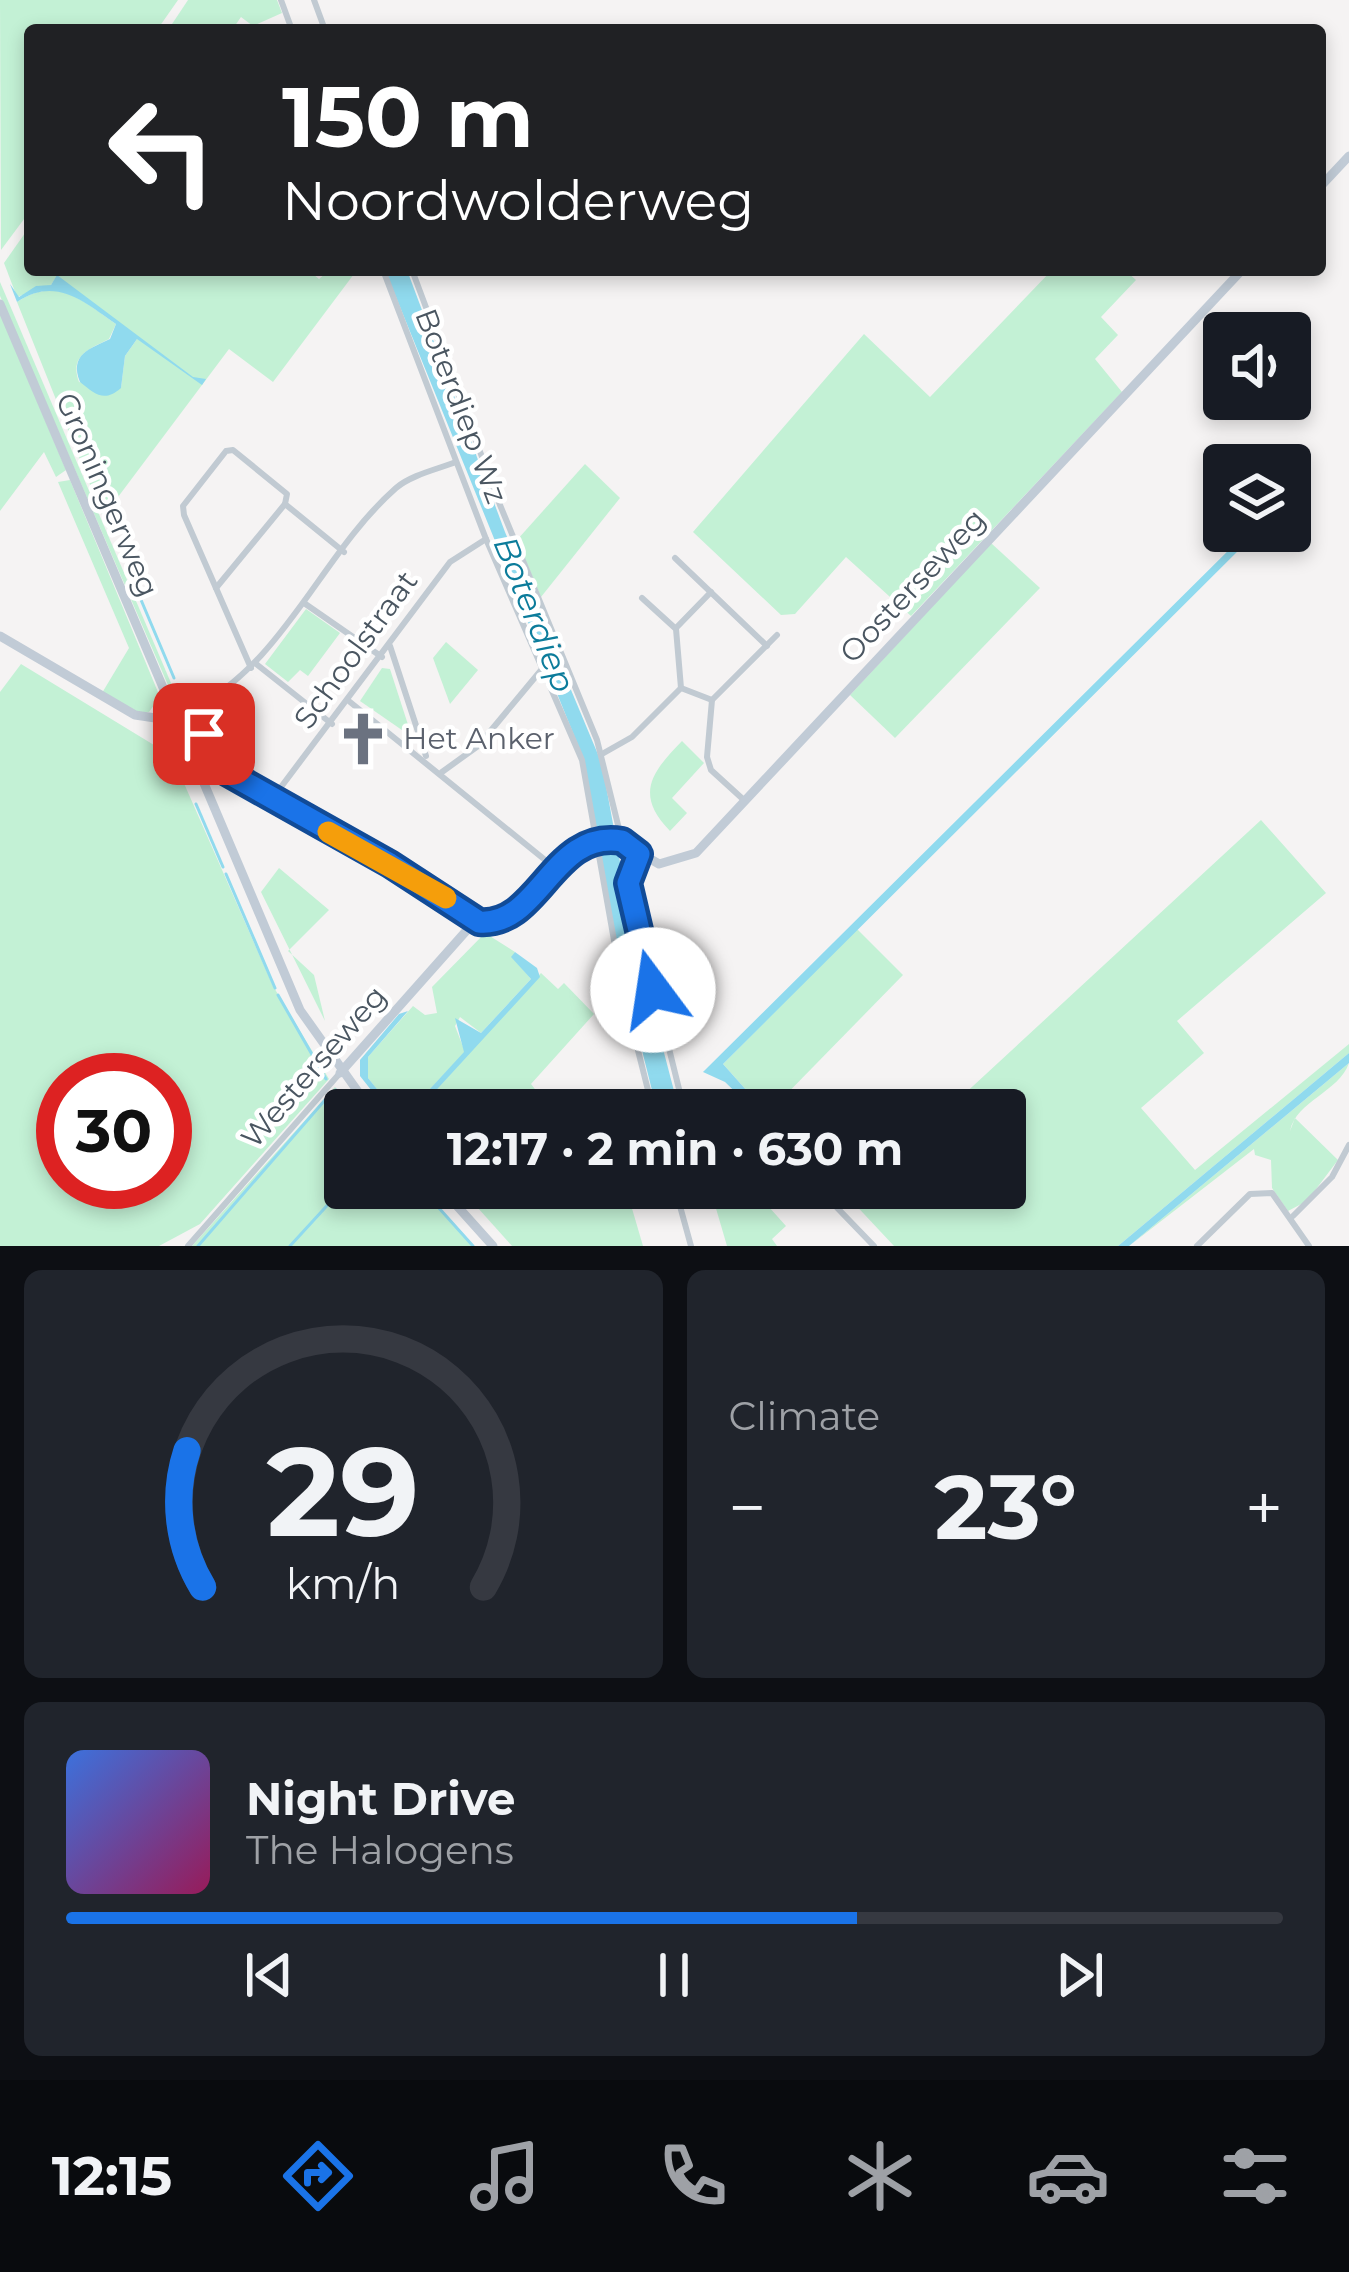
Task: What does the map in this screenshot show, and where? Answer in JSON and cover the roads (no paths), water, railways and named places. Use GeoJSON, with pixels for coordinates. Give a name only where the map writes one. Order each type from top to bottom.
{"type":"FeatureCollection","features":[{"type":"Feature","properties":{"kind":"street"},"geometry":{"type":"LineString","coordinates":[[1326,181],[1349,156]]}},
{"type":"Feature","properties":{"kind":"street","name":"Boterdiep Wz"},"geometry":{"type":"LineString","coordinates":[[385,276],[486,539],[582,760],[594,843],[648,1089]]}},
{"type":"Feature","properties":{"kind":"street"},"geometry":{"type":"LineString","coordinates":[[414,276],[500,505],[602,754],[619,840]]}},
{"type":"Feature","properties":{"kind":"street","name":"Oosterseweg"},"geometry":{"type":"LineString","coordinates":[[639,854],[659,864],[686,859],[1236,276]]}},
{"type":"Feature","properties":{"kind":"street","name":"Groningerweg"},"geometry":{"type":"LineString","coordinates":[[0,304],[170,704]]}},
{"type":"Feature","properties":{"kind":"street"},"geometry":{"type":"LineString","coordinates":[[216,588],[286,504],[287,494],[229,449],[183,506],[216,588],[253,665],[332,724]]}},
{"type":"Feature","properties":{"kind":"street"},"geometry":{"type":"LineString","coordinates":[[353,1089],[300,1010],[181,729],[188,712],[253,665],[402,483],[456,462]]}},
{"type":"Feature","properties":{"kind":"street"},"geometry":{"type":"LineString","coordinates":[[286,504],[344,552]]}},
{"type":"Feature","properties":{"kind":"street","name":"Schoolstraat"},"geometry":{"type":"LineString","coordinates":[[272,799],[350,702],[450,562],[486,539]]}},
{"type":"Feature","properties":{"kind":"street"},"geometry":{"type":"LineString","coordinates":[[675,558],[767,646]]}},
{"type":"Feature","properties":{"kind":"street"},"geometry":{"type":"LineString","coordinates":[[676,629],[711,592]]}},
{"type":"Feature","properties":{"kind":"street"},"geometry":{"type":"LineString","coordinates":[[602,754],[632,737],[681,688],[676,629],[642,598]]}},
{"type":"Feature","properties":{"kind":"street"},"geometry":{"type":"LineString","coordinates":[[304,603],[382,657]]}},
{"type":"Feature","properties":{"kind":"street"},"geometry":{"type":"LineString","coordinates":[[745,801],[711,770],[707,758],[712,700],[778,635]]}},
{"type":"Feature","properties":{"kind":"street"},"geometry":{"type":"LineString","coordinates":[[0,636],[135,715],[162,719]]}},
{"type":"Feature","properties":{"kind":"street"},"geometry":{"type":"LineString","coordinates":[[390,646],[427,760]]}},
{"type":"Feature","properties":{"kind":"street"},"geometry":{"type":"LineString","coordinates":[[442,772],[478,746],[542,669]]}},
{"type":"Feature","properties":{"kind":"street"},"geometry":{"type":"LineString","coordinates":[[681,688],[712,700]]}},
{"type":"Feature","properties":{"kind":"street"},"geometry":{"type":"LineString","coordinates":[[350,702],[442,772],[554,868]]}},
{"type":"Feature","properties":{"kind":"street"},"geometry":{"type":"LineString","coordinates":[[162,719],[170,704],[181,704],[188,712]]}},
{"type":"Feature","properties":{"kind":"street"},"geometry":{"type":"LineString","coordinates":[[162,719],[167,728],[181,729]]}},
{"type":"Feature","properties":{"kind":"street"},"geometry":{"type":"LineString","coordinates":[[204,734],[212,764],[390,864],[479,922]]}},
{"type":"Feature","properties":{"kind":"street"},"geometry":{"type":"LineString","coordinates":[[594,843],[619,840],[639,854],[628,883],[679,1089]]}},
{"type":"Feature","properties":{"kind":"street","name":"Westerseweg"},"geometry":{"type":"LineString","coordinates":[[188,1246],[479,922],[510,917],[575,848],[594,843]]}},
{"type":"Feature","properties":{"kind":"street"},"geometry":{"type":"LineString","coordinates":[[1293,1216],[1332,1177],[1349,1145]]}},
{"type":"Feature","properties":{"kind":"street"},"geometry":{"type":"LineString","coordinates":[[1197,1246],[1250,1194],[1272,1193],[1293,1216],[1309,1246]]}},
{"type":"Feature","properties":{"kind":"street"},"geometry":{"type":"LineString","coordinates":[[460,1209],[494,1246]]}},
{"type":"Feature","properties":{"kind":"street"},"geometry":{"type":"LineString","coordinates":[[681,1209],[691,1246]]}},
{"type":"Feature","properties":{"kind":"street"},"geometry":{"type":"LineString","coordinates":[[838,1209],[874,1246]]}},
{"type":"Feature","properties":{"kind":"water"},"geometry":{"type":"Polygon","coordinates":[[[58,276],[193,377],[206,379],[202,385],[137,339],[125,356],[121,388],[105,396],[90,390],[80,382],[79,359],[110,339],[116,324],[57,291],[17,302],[10,284],[19,297],[36,286],[51,285],[58,276]]]}},
{"type":"Feature","properties":{"kind":"water","name":"Boterdiep"},"geometry":{"type":"Polygon","coordinates":[[[387,276],[409,276],[505,532],[602,764],[634,938],[674,1089],[652,1089],[616,947],[584,760],[387,276]]]}},
{"type":"Feature","properties":{"kind":"water"},"geometry":{"type":"Polygon","coordinates":[[[1227,552],[1237,552],[723,1064],[745,1089],[732,1089],[703,1072],[1227,552]]]}},
{"type":"Feature","properties":{"kind":"water"},"geometry":{"type":"Polygon","coordinates":[[[515,952],[537,968],[540,977],[437,1089],[430,1089],[464,1052],[455,1018],[481,1033],[531,979],[511,957],[515,952]]]}},
{"type":"Feature","properties":{"kind":"water"},"geometry":{"type":"Polygon","coordinates":[[[408,1011],[368,1057],[368,1078],[377,1089],[370,1089],[360,1076],[360,1060],[399,1014],[408,1011]]]}},
{"type":"Feature","properties":{"kind":"water"},"geometry":{"type":"Polygon","coordinates":[[[1349,1053],[1349,1063],[1129,1246],[1118,1246],[1349,1053]]]}},
{"type":"Feature","properties":{"kind":"waterway"},"geometry":{"type":"LineString","coordinates":[[136,588],[174,678]]}},
{"type":"Feature","properties":{"kind":"waterway"},"geometry":{"type":"LineString","coordinates":[[196,804],[223,867]]}},
{"type":"Feature","properties":{"kind":"waterway"},"geometry":{"type":"LineString","coordinates":[[226,874],[275,988]]}},
{"type":"Feature","properties":{"kind":"waterway"},"geometry":{"type":"LineString","coordinates":[[278,995],[326,1079]]}},
{"type":"Feature","properties":{"kind":"waterway"},"geometry":{"type":"LineString","coordinates":[[198,1246],[324,1101]]}},
{"type":"Feature","properties":{"kind":"waterway"},"geometry":{"type":"LineString","coordinates":[[290,1246],[324,1209]]}},
{"type":"Feature","properties":{"kind":"waterway"},"geometry":{"type":"LineString","coordinates":[[440,1209],[473,1246]]}},
{"type":"Feature","properties":{"kind":"place","name":"Het Anker"},"geometry":{"type":"Point","coordinates":[363,739]}}]}
